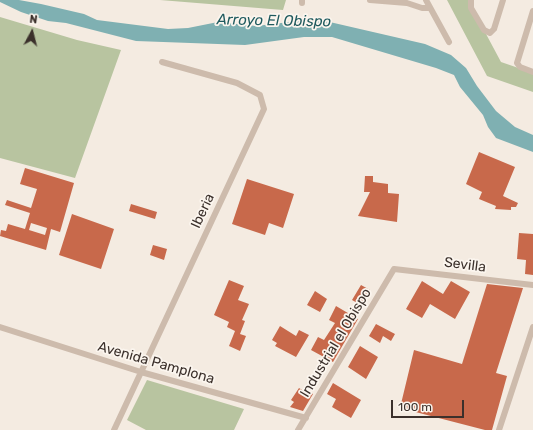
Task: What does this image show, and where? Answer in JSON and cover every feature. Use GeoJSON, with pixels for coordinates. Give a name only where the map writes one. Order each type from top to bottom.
{"type":"FeatureCollection","features":[{"type":"Feature","properties":{"kind":"street"},"geometry":{"type":"LineString","coordinates":[[370,0],[407,3],[422,8],[430,8]]}},
{"type":"Feature","properties":{"kind":"street"},"geometry":{"type":"LineString","coordinates":[[426,0],[449,42]]}},
{"type":"Feature","properties":{"kind":"street"},"geometry":{"type":"LineString","coordinates":[[471,0],[471,8],[485,31],[490,33],[494,29],[503,0]]}},
{"type":"Feature","properties":{"kind":"street"},"geometry":{"type":"LineString","coordinates":[[533,11],[517,62],[518,66],[533,72]]}},
{"type":"Feature","properties":{"kind":"street","name":"Iberia"},"geometry":{"type":"LineString","coordinates":[[114,430],[264,109],[260,95],[237,83],[162,62]]}},
{"type":"Feature","properties":{"kind":"street","name":"Sevilla"},"geometry":{"type":"LineString","coordinates":[[394,269],[533,285]]}},
{"type":"Feature","properties":{"kind":"street","name":"Industrial el Obispo"},"geometry":{"type":"LineString","coordinates":[[298,430],[394,269]]}},
{"type":"Feature","properties":{"kind":"street","name":"Avenida Pamplona"},"geometry":{"type":"LineString","coordinates":[[0,327],[141,372],[306,418]]}},
{"type":"Feature","properties":{"kind":"street"},"geometry":{"type":"LineString","coordinates":[[499,430],[533,327]]}},
{"type":"Feature","properties":{"kind":"green space"},"geometry":{"type":"Polygon","coordinates":[[[160,0],[286,0],[283,10],[160,0]]]}},
{"type":"Feature","properties":{"kind":"green space"},"geometry":{"type":"Polygon","coordinates":[[[447,0],[472,0],[470,4],[501,62],[533,73],[533,92],[487,76],[447,0]]]}},
{"type":"Feature","properties":{"kind":"green space"},"geometry":{"type":"Polygon","coordinates":[[[0,17],[77,40],[121,50],[75,178],[0,158],[0,17]]]}},
{"type":"Feature","properties":{"kind":"green space"},"geometry":{"type":"Polygon","coordinates":[[[147,380],[244,409],[234,430],[146,430],[127,420],[147,380]]]}},
{"type":"Feature","properties":{"kind":"water"},"geometry":{"type":"Polygon","coordinates":[[[0,0],[19,0],[84,14],[97,20],[168,29],[188,28],[218,22],[256,26],[321,20],[425,44],[451,55],[466,68],[477,86],[496,111],[515,127],[533,135],[533,152],[496,138],[488,127],[483,115],[460,87],[454,75],[436,68],[332,37],[304,37],[245,45],[136,41],[66,23],[48,21],[21,12],[0,2],[0,0]]]}},
{"type":"Feature","properties":{"kind":"building"},"geometry":{"type":"Polygon","coordinates":[[[479,152],[515,167],[503,196],[518,203],[516,207],[511,207],[511,210],[495,209],[496,206],[479,199],[482,192],[466,184],[479,152]]]}},
{"type":"Feature","properties":{"kind":"building"},"geometry":{"type":"Polygon","coordinates":[[[25,168],[74,183],[60,232],[51,229],[46,250],[0,236],[1,230],[6,231],[8,224],[25,229],[30,213],[5,205],[7,200],[31,208],[37,189],[20,184],[25,168]],[[31,223],[29,230],[45,235],[47,228],[31,223]]]}},
{"type":"Feature","properties":{"kind":"building"},"geometry":{"type":"Polygon","coordinates":[[[365,176],[373,176],[373,182],[388,184],[388,193],[399,194],[397,222],[358,216],[370,192],[364,192],[365,176]]]}},
{"type":"Feature","properties":{"kind":"building"},"geometry":{"type":"Polygon","coordinates":[[[247,179],[294,194],[283,228],[269,223],[265,235],[232,224],[247,179]]]}},
{"type":"Feature","properties":{"kind":"building"},"geometry":{"type":"Polygon","coordinates":[[[131,204],[157,212],[155,219],[129,211],[131,204]]]}},
{"type":"Feature","properties":{"kind":"building"},"geometry":{"type":"Polygon","coordinates":[[[72,214],[114,229],[101,269],[59,255],[72,214]]]}},
{"type":"Feature","properties":{"kind":"building"},"geometry":{"type":"Polygon","coordinates":[[[519,233],[533,234],[533,275],[525,274],[526,260],[517,259],[519,233]]]}},
{"type":"Feature","properties":{"kind":"building"},"geometry":{"type":"Polygon","coordinates":[[[153,245],[167,249],[164,260],[150,255],[153,245]]]}},
{"type":"Feature","properties":{"kind":"building"},"geometry":{"type":"Polygon","coordinates":[[[229,280],[244,286],[238,300],[249,304],[242,320],[245,321],[240,334],[246,336],[240,351],[229,346],[235,331],[227,327],[229,322],[214,315],[229,280]]]}},
{"type":"Feature","properties":{"kind":"building"},"geometry":{"type":"Polygon","coordinates":[[[422,281],[443,294],[451,281],[470,292],[455,319],[430,304],[422,318],[406,309],[422,281]]]}},
{"type":"Feature","properties":{"kind":"building"},"geometry":{"type":"Polygon","coordinates":[[[487,284],[523,288],[496,373],[507,376],[492,430],[485,430],[400,408],[414,350],[462,364],[487,284]]]}},
{"type":"Feature","properties":{"kind":"building"},"geometry":{"type":"Polygon","coordinates":[[[361,285],[370,290],[361,305],[352,300],[361,285]]]}},
{"type":"Feature","properties":{"kind":"building"},"geometry":{"type":"Polygon","coordinates":[[[315,291],[327,299],[320,312],[307,305],[315,291]]]}},
{"type":"Feature","properties":{"kind":"building"},"geometry":{"type":"Polygon","coordinates":[[[336,306],[358,319],[333,362],[311,350],[318,337],[324,340],[335,323],[329,320],[336,306]]]}},
{"type":"Feature","properties":{"kind":"building"},"geometry":{"type":"Polygon","coordinates":[[[376,324],[395,334],[391,341],[383,336],[380,343],[369,336],[376,324]]]}},
{"type":"Feature","properties":{"kind":"building"},"geometry":{"type":"Polygon","coordinates":[[[280,326],[296,336],[299,330],[309,335],[296,357],[275,346],[277,343],[272,340],[280,326]]]}},
{"type":"Feature","properties":{"kind":"building"},"geometry":{"type":"Polygon","coordinates":[[[360,346],[378,357],[366,379],[348,367],[360,346]]]}},
{"type":"Feature","properties":{"kind":"building"},"geometry":{"type":"Polygon","coordinates":[[[333,383],[361,400],[351,418],[332,407],[336,399],[327,394],[333,383]]]}},
{"type":"Feature","properties":{"kind":"building"},"geometry":{"type":"Polygon","coordinates":[[[299,388],[307,393],[308,391],[313,394],[303,411],[290,407],[294,402],[291,400],[299,388]]]}},
{"type":"Feature","properties":{"kind":"water label","name":"Arroyo El Obispo"},"geometry":{"type":"Point","coordinates":[274,21]}}]}
